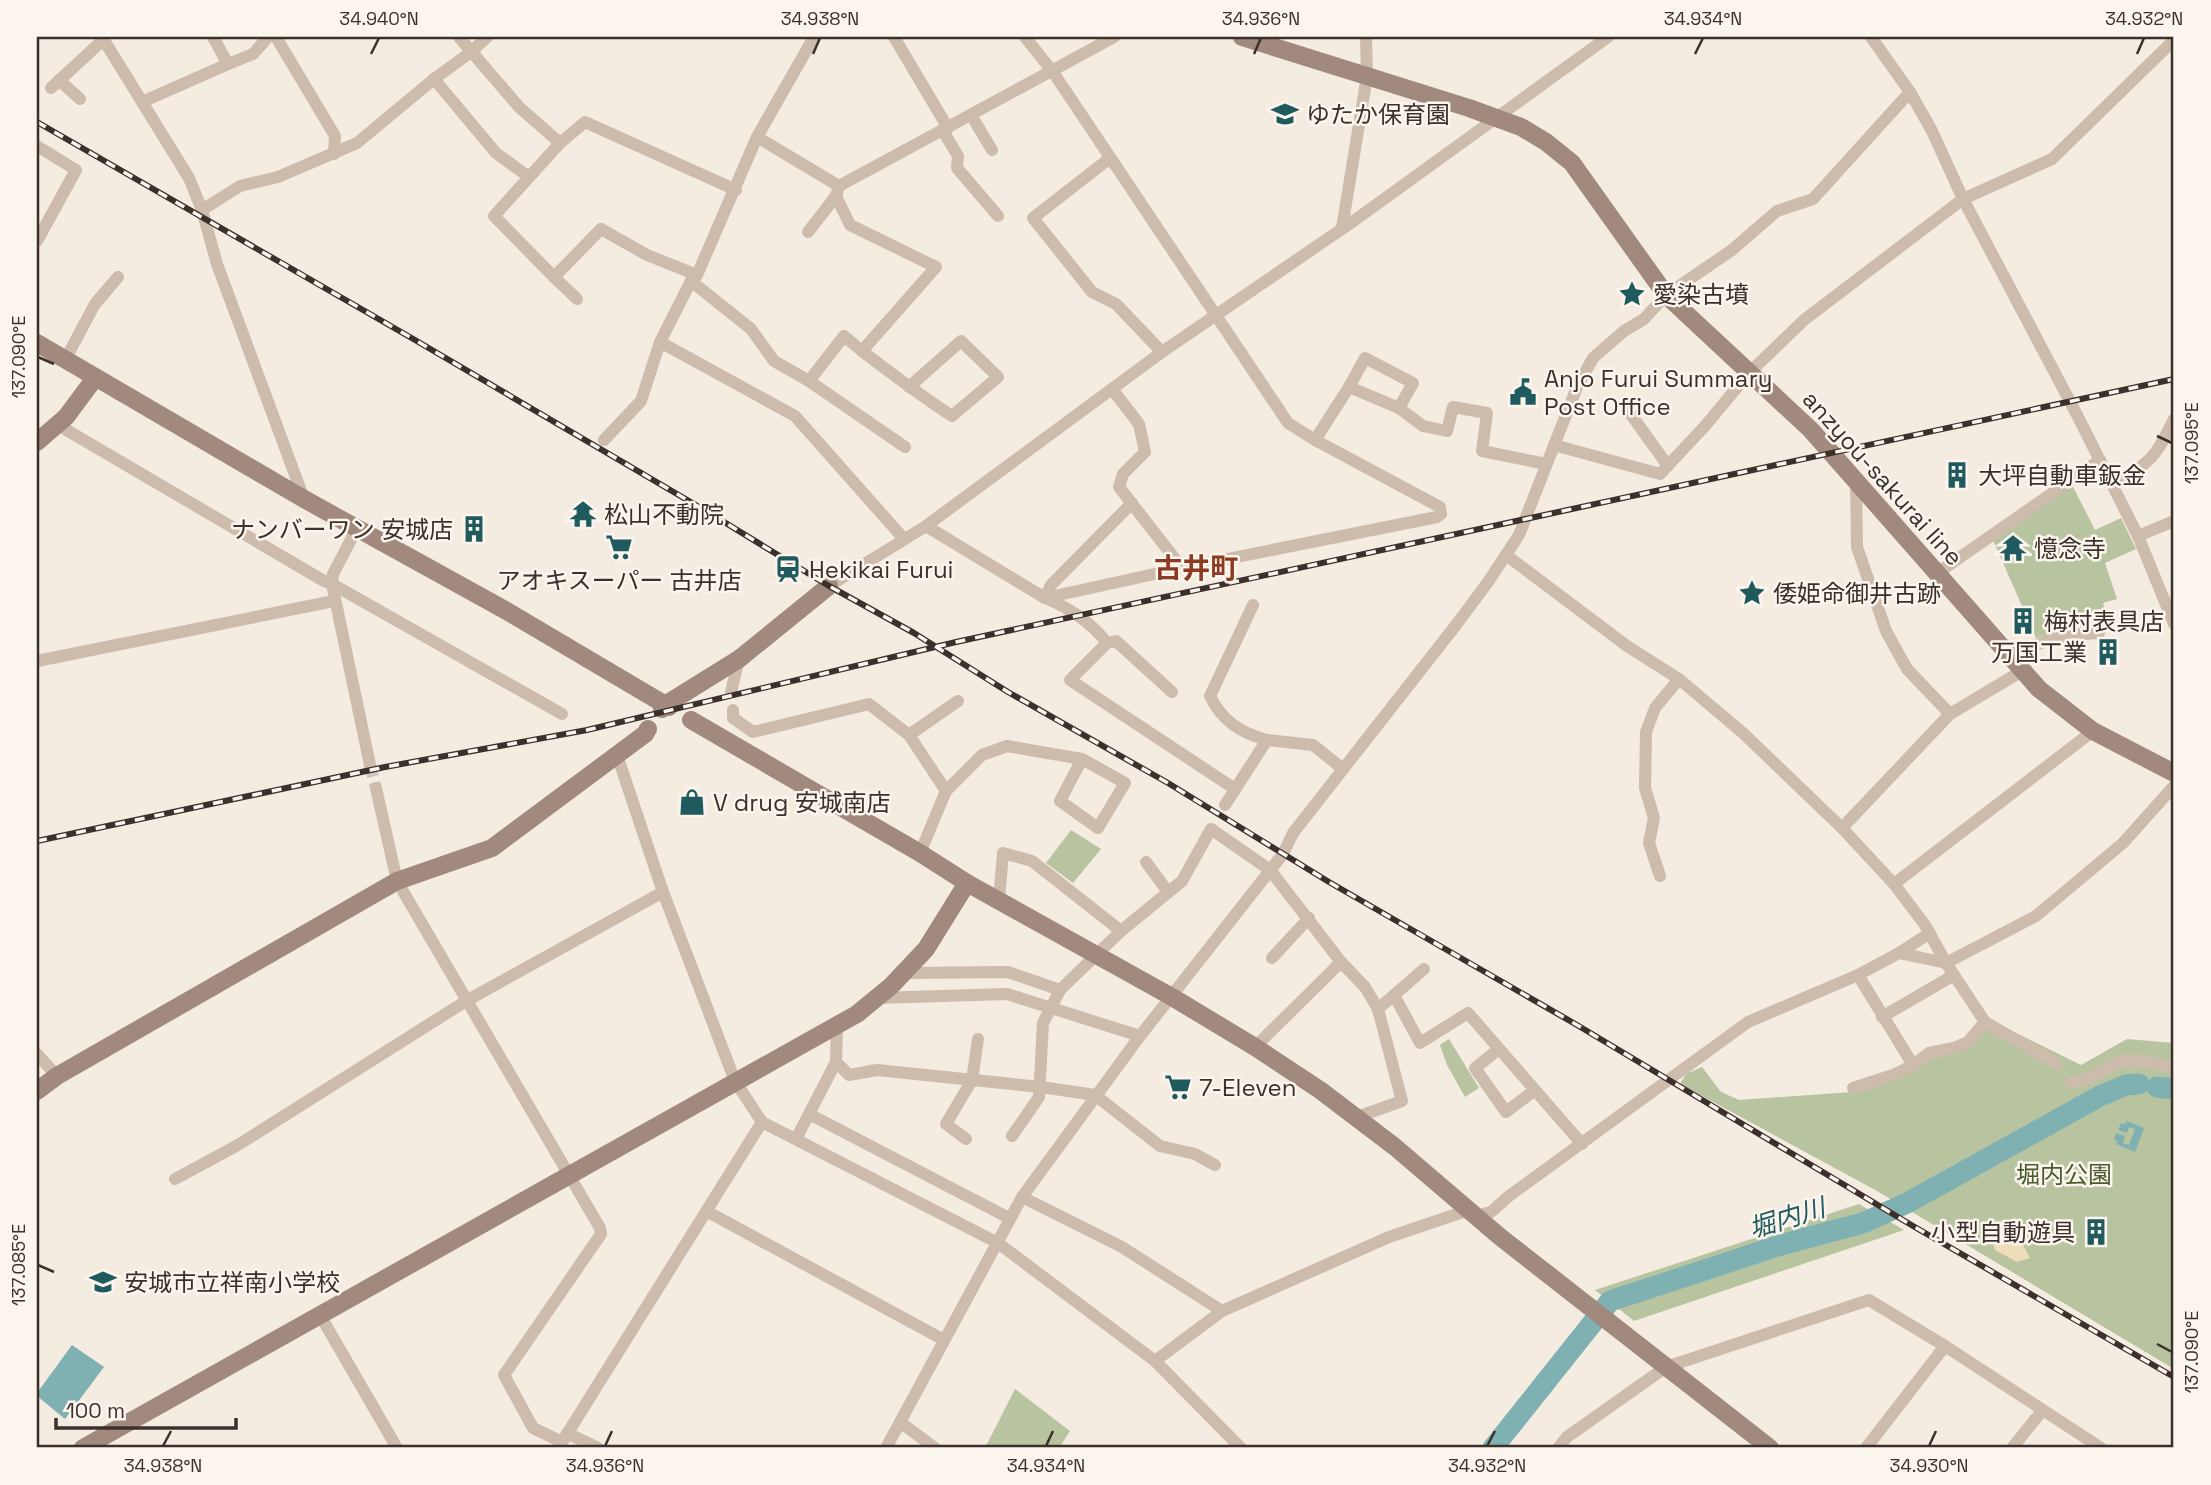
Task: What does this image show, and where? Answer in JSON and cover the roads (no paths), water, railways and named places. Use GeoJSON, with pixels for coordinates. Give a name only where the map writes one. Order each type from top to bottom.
{"type":"FeatureCollection","features":[{"type":"Feature","properties":{"kind":"street"},"geometry":{"type":"LineString","coordinates":[[213,37],[228,64]]}},
{"type":"Feature","properties":{"kind":"street"},"geometry":{"type":"LineString","coordinates":[[142,102],[253,54],[268,37]]}},
{"type":"Feature","properties":{"kind":"street"},"geometry":{"type":"LineString","coordinates":[[276,37],[335,136],[334,154]]}},
{"type":"Feature","properties":{"kind":"street"},"geometry":{"type":"LineString","coordinates":[[459,37],[519,107],[560,143]]}},
{"type":"Feature","properties":{"kind":"street"},"geometry":{"type":"LineString","coordinates":[[202,210],[240,186],[278,177],[357,143],[487,37]]}},
{"type":"Feature","properties":{"kind":"street"},"geometry":{"type":"LineString","coordinates":[[604,440],[641,401],[660,342],[736,190],[757,137],[814,37]]}},
{"type":"Feature","properties":{"kind":"street"},"geometry":{"type":"LineString","coordinates":[[894,37],[946,129],[958,156],[957,168],[998,216]]}},
{"type":"Feature","properties":{"kind":"street"},"geometry":{"type":"LineString","coordinates":[[1026,37],[1053,72],[1288,423],[1440,507],[1441,514],[1425,520],[1045,598]]}},
{"type":"Feature","properties":{"kind":"street"},"geometry":{"type":"LineString","coordinates":[[808,232],[837,191],[1114,37]]}},
{"type":"Feature","properties":{"kind":"street","name":"anzyou-sakurai line"},"geometry":{"type":"LineString","coordinates":[[1242,37],[1521,127],[1572,163],[1666,295],[1811,430],[2016,665],[2063,709],[2093,731],[2174,773]]}},
{"type":"Feature","properties":{"kind":"street"},"geometry":{"type":"LineString","coordinates":[[1342,228],[1367,76],[1366,37]]}},
{"type":"Feature","properties":{"kind":"street"},"geometry":{"type":"LineString","coordinates":[[37,343],[304,499],[505,610],[665,707],[739,659],[829,586],[926,526],[1162,352],[1497,119],[1607,37]]}},
{"type":"Feature","properties":{"kind":"street"},"geometry":{"type":"LineString","coordinates":[[1871,37],[1910,92],[1932,131],[1963,199],[2138,536],[2174,624]]}},
{"type":"Feature","properties":{"kind":"street"},"geometry":{"type":"LineString","coordinates":[[80,99],[55,84],[103,38],[189,178],[202,210],[217,264],[304,499]]}},
{"type":"Feature","properties":{"kind":"street"},"geometry":{"type":"LineString","coordinates":[[1554,445],[1660,474],[1749,373],[1804,320],[1963,199],[2052,159],[2174,40]]}},
{"type":"Feature","properties":{"kind":"street"},"geometry":{"type":"LineString","coordinates":[[434,79],[496,153],[529,177]]}},
{"type":"Feature","properties":{"kind":"street"},"geometry":{"type":"LineString","coordinates":[[886,1448],[1022,1198],[1095,1095],[1283,854],[1293,833],[1456,625],[1519,535],[1577,387],[1593,358],[1624,331],[1644,319],[1666,295],[1732,250],[1777,211],[1813,199],[1910,92]]}},
{"type":"Feature","properties":{"kind":"street"},"geometry":{"type":"LineString","coordinates":[[971,116],[992,150]]}},
{"type":"Feature","properties":{"kind":"street"},"geometry":{"type":"LineString","coordinates":[[577,299],[494,216],[560,143],[585,122],[736,190]]}},
{"type":"Feature","properties":{"kind":"street"},"geometry":{"type":"LineString","coordinates":[[757,137],[837,191],[849,225],[936,267],[862,351]]}},
{"type":"Feature","properties":{"kind":"street"},"geometry":{"type":"LineString","coordinates":[[37,146],[76,170],[37,241]]}},
{"type":"Feature","properties":{"kind":"street"},"geometry":{"type":"LineString","coordinates":[[1110,158],[1033,218],[1092,292],[1116,304],[1162,352]]}},
{"type":"Feature","properties":{"kind":"street"},"geometry":{"type":"LineString","coordinates":[[554,277],[601,229],[694,278],[751,329],[774,360],[905,447]]}},
{"type":"Feature","properties":{"kind":"street"},"geometry":{"type":"LineString","coordinates":[[65,360],[95,304],[118,278]]}},
{"type":"Feature","properties":{"kind":"street"},"geometry":{"type":"LineString","coordinates":[[809,381],[844,336],[909,387],[952,416],[998,377],[961,341],[909,387]]}},
{"type":"Feature","properties":{"kind":"street"},"geometry":{"type":"LineString","coordinates":[[660,342],[795,415],[904,539]]}},
{"type":"Feature","properties":{"kind":"street"},"geometry":{"type":"LineString","coordinates":[[1315,440],[1365,358],[1413,383],[1399,408]]}},
{"type":"Feature","properties":{"kind":"street"},"geometry":{"type":"LineString","coordinates":[[37,442],[66,417],[95,377]]}},
{"type":"Feature","properties":{"kind":"street"},"geometry":{"type":"LineString","coordinates":[[1349,387],[1399,408],[1423,426],[1447,430],[1453,407],[1487,413],[1482,451],[1546,464]]}},
{"type":"Feature","properties":{"kind":"street"},"geometry":{"type":"LineString","coordinates":[[1112,388],[1139,424],[1145,453],[1123,474],[1119,487],[1182,568]]}},
{"type":"Feature","properties":{"kind":"street"},"geometry":{"type":"LineString","coordinates":[[1628,409],[1668,466]]}},
{"type":"Feature","properties":{"kind":"street"},"geometry":{"type":"LineString","coordinates":[[2115,483],[2144,467],[2155,455],[2174,419]]}},
{"type":"Feature","properties":{"kind":"street"},"geometry":{"type":"LineString","coordinates":[[58,425],[324,581],[562,714]]}},
{"type":"Feature","properties":{"kind":"street"},"geometry":{"type":"LineString","coordinates":[[1936,575],[2100,460]]}},
{"type":"Feature","properties":{"kind":"street"},"geometry":{"type":"LineString","coordinates":[[1857,481],[1857,547],[1886,631],[1907,669],[1950,714]]}},
{"type":"Feature","properties":{"kind":"street"},"geometry":{"type":"LineString","coordinates":[[1045,598],[1051,585],[1132,503]]}},
{"type":"Feature","properties":{"kind":"street"},"geometry":{"type":"LineString","coordinates":[[2138,536],[2174,521]]}},
{"type":"Feature","properties":{"kind":"street"},"geometry":{"type":"LineString","coordinates":[[926,526],[1059,604],[1097,630],[1107,643]]}},
{"type":"Feature","properties":{"kind":"street"},"geometry":{"type":"LineString","coordinates":[[357,528],[333,575],[332,584],[370,765]]}},
{"type":"Feature","properties":{"kind":"street"},"geometry":{"type":"LineString","coordinates":[[1506,555],[1627,646],[1679,678],[1743,733],[1842,828],[1894,884],[1930,933],[1946,963],[1985,1022],[2057,1064]]}},
{"type":"Feature","properties":{"kind":"street"},"geometry":{"type":"LineString","coordinates":[[37,661],[334,601]]}},
{"type":"Feature","properties":{"kind":"street"},"geometry":{"type":"LineString","coordinates":[[1253,605],[1210,696],[1219,713],[1249,735],[1267,740],[1313,745],[1343,769]]}},
{"type":"Feature","properties":{"kind":"street"},"geometry":{"type":"LineString","coordinates":[[1842,828],[1950,714],[2016,665],[2034,645],[2063,635],[2099,633]]}},
{"type":"Feature","properties":{"kind":"street"},"geometry":{"type":"LineString","coordinates":[[1172,692],[1116,641],[1107,643],[1070,680],[1235,789]]}},
{"type":"Feature","properties":{"kind":"street"},"geometry":{"type":"LineString","coordinates":[[731,692],[739,659]]}},
{"type":"Feature","properties":{"kind":"street"},"geometry":{"type":"LineString","coordinates":[[1660,876],[1649,843],[1654,818],[1644,788],[1646,732],[1654,708],[1679,678]]}},
{"type":"Feature","properties":{"kind":"street"},"geometry":{"type":"LineString","coordinates":[[909,735],[958,701]]}},
{"type":"Feature","properties":{"kind":"street"},"geometry":{"type":"LineString","coordinates":[[733,710],[733,718],[753,732],[869,704],[909,735],[946,791]]}},
{"type":"Feature","properties":{"kind":"street"},"geometry":{"type":"LineString","coordinates":[[691,720],[967,883],[1172,997],[1255,1047],[1357,1116],[1473,1213],[1770,1448]]}},
{"type":"Feature","properties":{"kind":"street"},"geometry":{"type":"LineString","coordinates":[[37,1091],[57,1076],[397,881],[492,848],[649,729]]}},
{"type":"Feature","properties":{"kind":"street"},"geometry":{"type":"LineString","coordinates":[[1894,884],[2093,731]]}},
{"type":"Feature","properties":{"kind":"street"},"geometry":{"type":"LineString","coordinates":[[1225,805],[1267,740]]}},
{"type":"Feature","properties":{"kind":"street"},"geometry":{"type":"LineString","coordinates":[[920,853],[946,791],[982,755],[1007,746],[1082,759],[1125,783],[1098,828],[1060,800],[1082,759]]}},
{"type":"Feature","properties":{"kind":"street"},"geometry":{"type":"LineString","coordinates":[[617,755],[663,892],[735,1081],[762,1122],[998,1243],[1155,1361],[1241,1448]]}},
{"type":"Feature","properties":{"kind":"street"},"geometry":{"type":"LineString","coordinates":[[1899,953],[1946,963],[2036,916],[2123,843],[2174,786]]}},
{"type":"Feature","properties":{"kind":"street"},"geometry":{"type":"LineString","coordinates":[[376,789],[397,881],[570,1174],[601,1234],[504,1375],[533,1428],[567,1441],[598,1448]]}},
{"type":"Feature","properties":{"kind":"street"},"geometry":{"type":"LineString","coordinates":[[1012,1136],[1039,1097],[1044,1023],[1060,990],[1094,955],[1182,881],[1211,829],[1269,870],[1341,962],[1365,987],[1378,1009],[1402,1101],[1357,1116]]}},
{"type":"Feature","properties":{"kind":"street"},"geometry":{"type":"LineString","coordinates":[[999,899],[1003,853],[1032,861],[1121,931]]}},
{"type":"Feature","properties":{"kind":"street"},"geometry":{"type":"LineString","coordinates":[[1146,862],[1168,892]]}},
{"type":"Feature","properties":{"kind":"street"},"geometry":{"type":"LineString","coordinates":[[83,1448],[857,1014],[926,949],[967,883]]}},
{"type":"Feature","properties":{"kind":"street"},"geometry":{"type":"LineString","coordinates":[[175,1179],[238,1145],[466,1001],[663,892]]}},
{"type":"Feature","properties":{"kind":"street"},"geometry":{"type":"LineString","coordinates":[[1272,958],[1309,918]]}},
{"type":"Feature","properties":{"kind":"street"},"geometry":{"type":"LineString","coordinates":[[1155,1361],[1222,1311],[1389,1237],[1473,1213],[1491,1212],[1508,1196],[1748,1022],[1858,975],[1930,933]]}},
{"type":"Feature","properties":{"kind":"street"},"geometry":{"type":"LineString","coordinates":[[1255,1047],[1341,962]]}},
{"type":"Feature","properties":{"kind":"street"},"geometry":{"type":"LineString","coordinates":[[1378,1009],[1424,969]]}},
{"type":"Feature","properties":{"kind":"street"},"geometry":{"type":"LineString","coordinates":[[903,973],[1008,972],[1060,990]]}},
{"type":"Feature","properties":{"kind":"street"},"geometry":{"type":"LineString","coordinates":[[1858,975],[1913,1065]]}},
{"type":"Feature","properties":{"kind":"street"},"geometry":{"type":"LineString","coordinates":[[1882,1017],[1954,975]]}},
{"type":"Feature","properties":{"kind":"street"},"geometry":{"type":"LineString","coordinates":[[877,998],[1007,994],[1140,1036]]}},
{"type":"Feature","properties":{"kind":"street"},"geometry":{"type":"LineString","coordinates":[[1394,995],[1420,1043],[1468,1013],[1582,1144]]}},
{"type":"Feature","properties":{"kind":"street"},"geometry":{"type":"LineString","coordinates":[[1853,1088],[1913,1065],[1929,1053],[1968,1042],[1985,1022]]}},
{"type":"Feature","properties":{"kind":"street"},"geometry":{"type":"LineString","coordinates":[[796,1139],[836,1062],[837,1025]]}},
{"type":"Feature","properties":{"kind":"street"},"geometry":{"type":"LineString","coordinates":[[966,1139],[946,1124],[972,1080],[978,1039]]}},
{"type":"Feature","properties":{"kind":"street"},"geometry":{"type":"LineString","coordinates":[[1499,1049],[1475,1068],[1506,1112],[1535,1090]]}},
{"type":"Feature","properties":{"kind":"street"},"geometry":{"type":"LineString","coordinates":[[37,1054],[57,1076]]}},
{"type":"Feature","properties":{"kind":"street"},"geometry":{"type":"LineString","coordinates":[[2071,1082],[2092,1078],[2122,1061],[2174,1067]]}},
{"type":"Feature","properties":{"kind":"street"},"geometry":{"type":"LineString","coordinates":[[836,1062],[849,1076],[877,1070],[1095,1095],[1160,1146],[1195,1154],[1215,1165]]}},
{"type":"Feature","properties":{"kind":"street"},"geometry":{"type":"LineString","coordinates":[[809,1114],[1009,1218]]}},
{"type":"Feature","properties":{"kind":"street"},"geometry":{"type":"LineString","coordinates":[[567,1441],[762,1122]]}},
{"type":"Feature","properties":{"kind":"street"},"geometry":{"type":"LineString","coordinates":[[1022,1198],[1122,1247],[1222,1311]]}},
{"type":"Feature","properties":{"kind":"street"},"geometry":{"type":"LineString","coordinates":[[708,1212],[944,1340]]}},
{"type":"Feature","properties":{"kind":"street"},"geometry":{"type":"LineString","coordinates":[[1558,1448],[1567,1437],[1666,1367],[1869,1300],[2101,1448]]}},
{"type":"Feature","properties":{"kind":"street"},"geometry":{"type":"LineString","coordinates":[[320,1315],[397,1448]]}},
{"type":"Feature","properties":{"kind":"street"},"geometry":{"type":"LineString","coordinates":[[1866,1448],[1945,1346]]}},
{"type":"Feature","properties":{"kind":"street"},"geometry":{"type":"LineString","coordinates":[[2012,1448],[2042,1411]]}},
{"type":"Feature","properties":{"kind":"street"},"geometry":{"type":"LineString","coordinates":[[900,1422],[935,1448]]}},
{"type":"Feature","properties":{"kind":"water"},"geometry":{"type":"Polygon","coordinates":[[[2127,1121],[2144,1128],[2135,1152],[2116,1144],[2114,1139],[2116,1133],[2125,1136],[2123,1143],[2129,1145],[2135,1129],[2129,1127],[2127,1133],[2118,1130],[2121,1123],[2125,1124],[2127,1121]]]}},
{"type":"Feature","properties":{"kind":"water"},"geometry":{"type":"Polygon","coordinates":[[[72,1345],[104,1367],[65,1419],[37,1396],[37,1393],[72,1345]]]}},
{"type":"Feature","properties":{"kind":"waterway","name":"堀内川"},"geometry":{"type":"LineString","coordinates":[[1493,1448],[1610,1301],[1784,1244],[1863,1223],[1907,1203],[2100,1096],[2126,1085],[2139,1084]]}},
{"type":"Feature","properties":{"kind":"waterway","name":"堀内川"},"geometry":{"type":"LineString","coordinates":[[2157,1087],[2174,1089]]}},
{"type":"Feature","properties":{"kind":"tunnel"},"geometry":{"type":"LineString","coordinates":[[370,765],[376,788]]}},
{"type":"Feature","properties":{"kind":"railway"},"geometry":{"type":"LineString","coordinates":[[37,122],[415,340],[829,586],[914,633],[1008,692],[1168,783],[1329,882],[2174,1377]]}},
{"type":"Feature","properties":{"kind":"railway"},"geometry":{"type":"LineString","coordinates":[[37,841],[385,767],[587,730],[956,642],[2174,379]]}},
{"type":"Feature","properties":{"kind":"place","name":"ゆたか保育園"},"geometry":{"type":"Point","coordinates":[1285,114]}},
{"type":"Feature","properties":{"kind":"place","name":"愛染古墳"},"geometry":{"type":"Point","coordinates":[1632,294]}},
{"type":"Feature","properties":{"kind":"place","name":"Anjo Furui Summary Post Office"},"geometry":{"type":"Point","coordinates":[1523,392]}},
{"type":"Feature","properties":{"kind":"place","name":"大坪自動車鈑金"},"geometry":{"type":"Point","coordinates":[1957,475]}},
{"type":"Feature","properties":{"kind":"place","name":"松山不動院"},"geometry":{"type":"Point","coordinates":[583,514]}},
{"type":"Feature","properties":{"kind":"place","name":"ナンバーワン 安城店"},"geometry":{"type":"Point","coordinates":[474,529]}},
{"type":"Feature","properties":{"kind":"place","name":"アオキスーパー 古井店"},"geometry":{"type":"Point","coordinates":[619,547]}},
{"type":"Feature","properties":{"kind":"place","name":"憶念寺"},"geometry":{"type":"Point","coordinates":[2013,548]}},
{"type":"Feature","properties":{"kind":"place","name":"Hekikai Furui"},"geometry":{"type":"Point","coordinates":[788,569]}},
{"type":"Feature","properties":{"kind":"place","name":"倭姫命御井古跡"},"geometry":{"type":"Point","coordinates":[1752,593]}},
{"type":"Feature","properties":{"kind":"place","name":"梅村表具店"},"geometry":{"type":"Point","coordinates":[2023,621]}},
{"type":"Feature","properties":{"kind":"place","name":"万国工業"},"geometry":{"type":"Point","coordinates":[2108,652]}},
{"type":"Feature","properties":{"kind":"place","name":"V drug 安城南店"},"geometry":{"type":"Point","coordinates":[692,802]}},
{"type":"Feature","properties":{"kind":"place","name":"7-Eleven"},"geometry":{"type":"Point","coordinates":[1178,1087]}},
{"type":"Feature","properties":{"kind":"place","name":"小型自動遊具"},"geometry":{"type":"Point","coordinates":[2096,1232]}},
{"type":"Feature","properties":{"kind":"place","name":"安城市立祥南小学校"},"geometry":{"type":"Point","coordinates":[103,1282]}},
{"type":"Feature","properties":{"kind":"district","name":"古井町"},"geometry":{"type":"Point","coordinates":[1196,568]}},
{"type":"Feature","properties":{"kind":"park label","name":"堀内公園"},"geometry":{"type":"Point","coordinates":[2064,1174]}}]}
